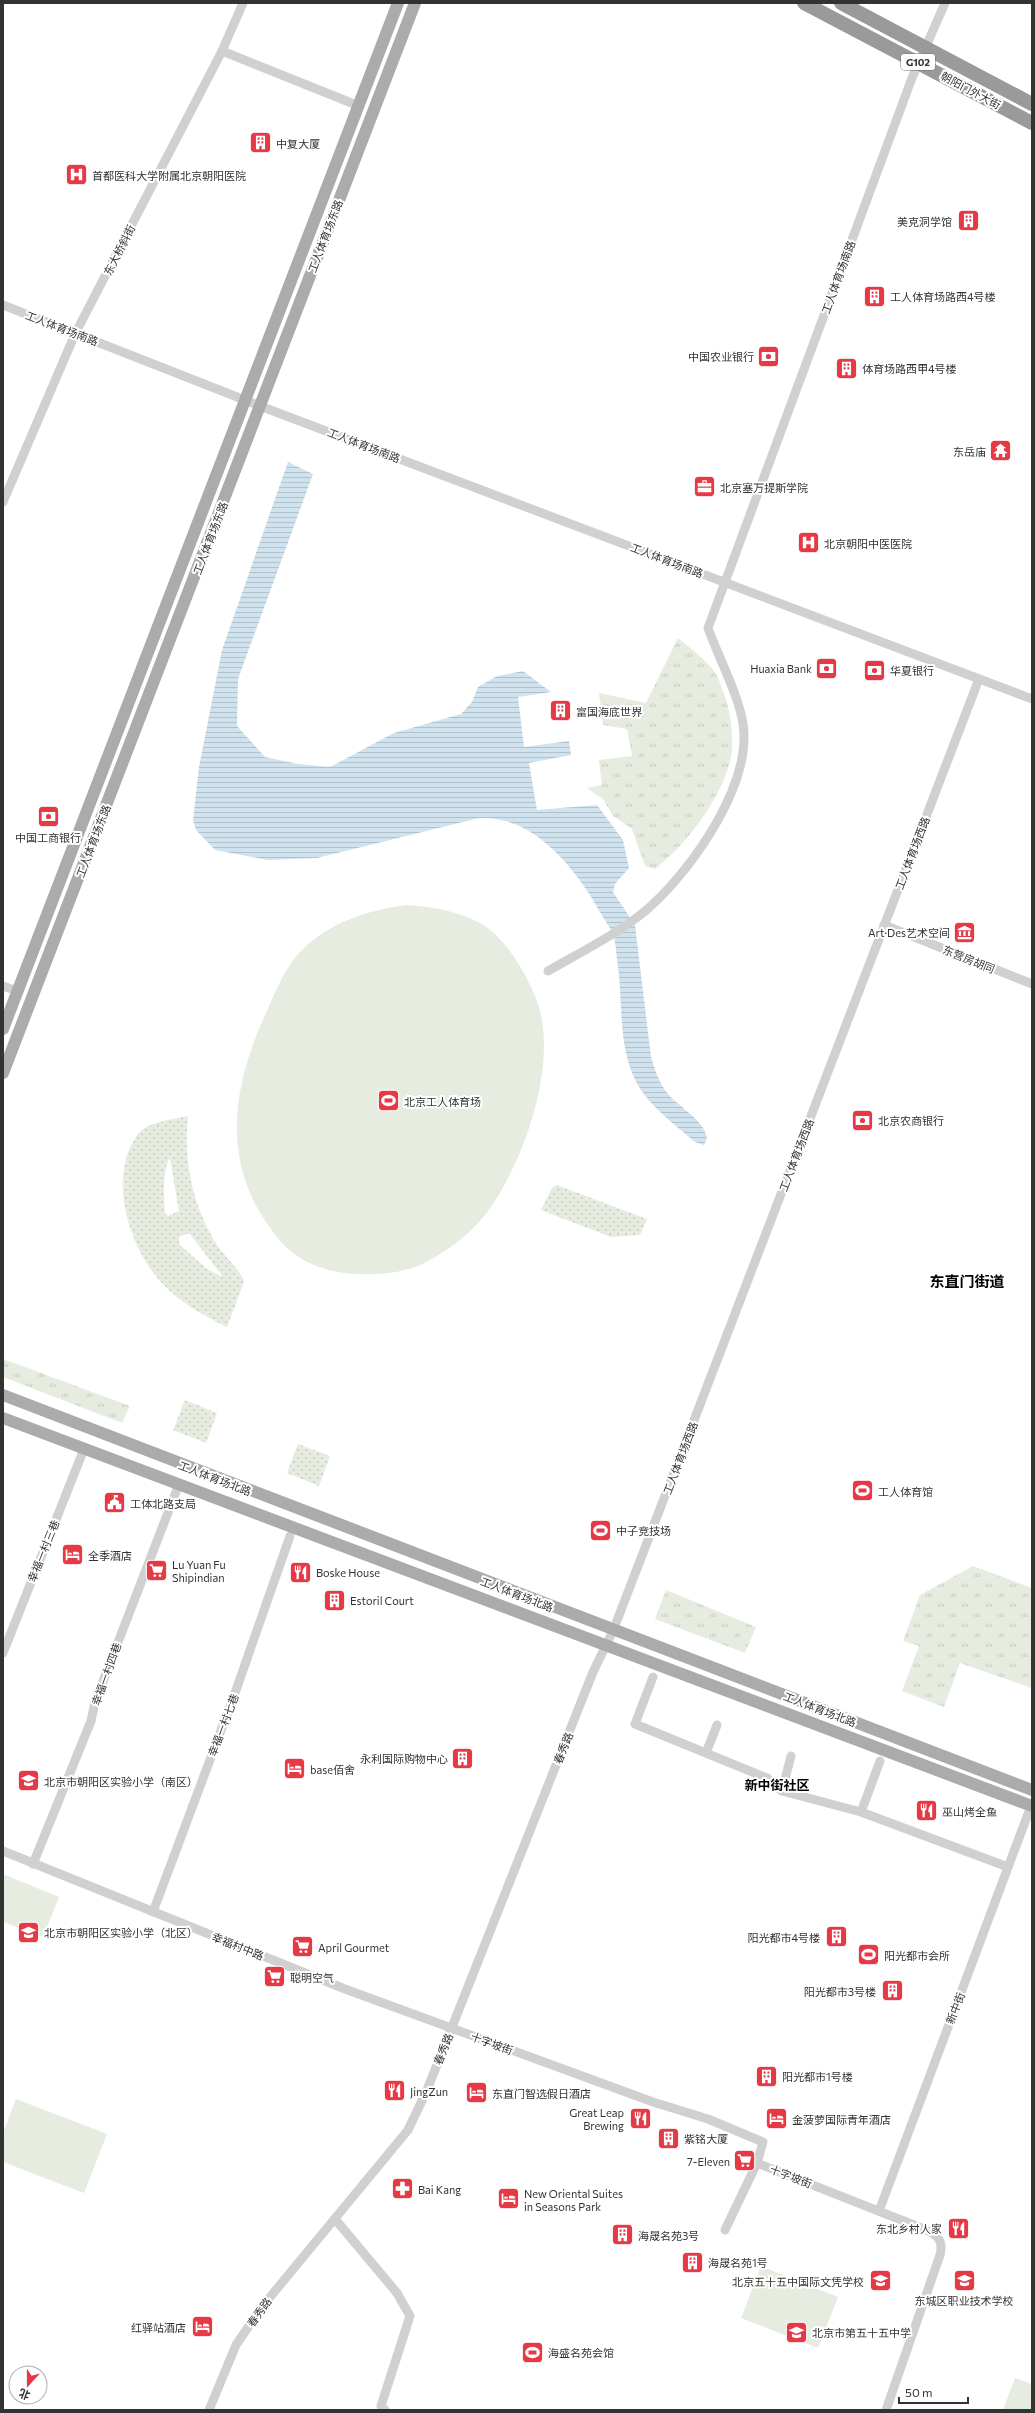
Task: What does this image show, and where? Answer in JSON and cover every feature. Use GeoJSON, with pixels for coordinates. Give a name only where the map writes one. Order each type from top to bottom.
{"type":"FeatureCollection","features":[{"type":"Feature","properties":{"kind":"highway","name":"朝阳门外大街"},"geometry":{"type":"LineString","coordinates":[[804,3],[1032,123]]}},
{"type":"Feature","properties":{"kind":"highway","name":"朝阳门外大街"},"geometry":{"type":"LineString","coordinates":[[841,3],[925,46],[1032,104]]}},
{"type":"Feature","properties":{"kind":"main road","name":"工人体育场东路"},"geometry":{"type":"LineString","coordinates":[[3,1029],[398,3]]}},
{"type":"Feature","properties":{"kind":"main road","name":"工人体育场东路"},"geometry":{"type":"LineString","coordinates":[[3,1073],[415,3]]}},
{"type":"Feature","properties":{"kind":"main road","name":"工人体育场北路"},"geometry":{"type":"LineString","coordinates":[[3,1396],[613,1631],[1032,1790]]}},
{"type":"Feature","properties":{"kind":"main road","name":"工人体育场北路"},"geometry":{"type":"LineString","coordinates":[[3,1418],[1032,1806]]}},
{"type":"Feature","properties":{"kind":"street","name":"东大桥斜街"},"geometry":{"type":"LineString","coordinates":[[3,502],[75,334],[222,51],[243,3]]}},
{"type":"Feature","properties":{"kind":"street","name":"工人体育场南路"},"geometry":{"type":"LineString","coordinates":[[726,582],[918,62],[945,3]]}},
{"type":"Feature","properties":{"kind":"street"},"geometry":{"type":"LineString","coordinates":[[222,51],[359,106]]}},
{"type":"Feature","properties":{"kind":"street","name":"工人体育场南路"},"geometry":{"type":"LineString","coordinates":[[3,305],[260,406],[1032,699]]}},
{"type":"Feature","properties":{"kind":"street"},"geometry":{"type":"LineString","coordinates":[[548,971],[638,916],[652,905],[705,844],[727,801],[744,749],[743,724],[736,699],[708,628],[726,582]]}},
{"type":"Feature","properties":{"kind":"street","name":"工人体育场西路"},"geometry":{"type":"LineString","coordinates":[[606,1646],[979,679]]}},
{"type":"Feature","properties":{"kind":"street","name":"东营房胡同"},"geometry":{"type":"LineString","coordinates":[[884,925],[1032,984]]}},
{"type":"Feature","properties":{"kind":"street"},"geometry":{"type":"LineString","coordinates":[[3,986],[18,991]]}},
{"type":"Feature","properties":{"kind":"street","name":"幸福一村三巷"},"geometry":{"type":"LineString","coordinates":[[3,1653],[84,1449]]}},
{"type":"Feature","properties":{"kind":"street","name":"幸福一村四巷"},"geometry":{"type":"LineString","coordinates":[[33,1864],[91,1721],[98,1694],[178,1484]]}},
{"type":"Feature","properties":{"kind":"street","name":"幸福一村七巷"},"geometry":{"type":"LineString","coordinates":[[153,1912],[235,1694],[290,1536]]}},
{"type":"Feature","properties":{"kind":"street","name":"春秀路"},"geometry":{"type":"LineString","coordinates":[[209,2410],[236,2345],[261,2307],[408,2130],[427,2090],[593,1672],[606,1646]]}},
{"type":"Feature","properties":{"kind":"street"},"geometry":{"type":"LineString","coordinates":[[652,1677],[635,1724],[767,1778],[782,1791],[861,1812],[1008,1867]]}},
{"type":"Feature","properties":{"kind":"street"},"geometry":{"type":"LineString","coordinates":[[706,1753],[717,1725]]}},
{"type":"Feature","properties":{"kind":"street"},"geometry":{"type":"LineString","coordinates":[[782,1791],[791,1756]]}},
{"type":"Feature","properties":{"kind":"street"},"geometry":{"type":"LineString","coordinates":[[861,1812],[880,1761]]}},
{"type":"Feature","properties":{"kind":"street","name":"新中街"},"geometry":{"type":"LineString","coordinates":[[879,2211],[1032,1806]]}},
{"type":"Feature","properties":{"kind":"street","name":"幸福村中路"},"geometry":{"type":"LineString","coordinates":[[3,1851],[345,1989],[451,2028]]}},
{"type":"Feature","properties":{"kind":"street","name":"十字坡街"},"geometry":{"type":"LineString","coordinates":[[451,2028],[653,2102],[708,2119],[763,2142],[757,2163],[936,2234],[942,2246],[886,2410]]}},
{"type":"Feature","properties":{"kind":"street"},"geometry":{"type":"LineString","coordinates":[[725,2230],[757,2163]]}},
{"type":"Feature","properties":{"kind":"street"},"geometry":{"type":"LineString","coordinates":[[335,2219],[397,2293],[410,2316],[381,2406],[385,2410]]}},
{"type":"Feature","properties":{"kind":"green space"},"geometry":{"type":"Polygon","coordinates":[[[678,638],[706,662],[717,676],[729,713],[732,748],[729,764],[715,798],[680,846],[655,869],[645,866],[632,829],[613,816],[603,799],[587,788],[602,785],[599,760],[632,756],[627,729],[603,725],[599,693],[646,703],[678,638]]]}},
{"type":"Feature","properties":{"kind":"green space","name":"北京工人体育场"},"geometry":{"type":"Polygon","coordinates":[[[406,905],[443,910],[478,922],[497,936],[513,955],[529,982],[539,1007],[543,1031],[544,1058],[540,1087],[524,1144],[512,1170],[499,1194],[485,1215],[472,1229],[439,1255],[407,1270],[391,1273],[349,1274],[328,1270],[298,1257],[282,1243],[262,1216],[248,1188],[240,1160],[237,1131],[238,1102],[244,1073],[266,1013],[285,973],[300,952],[323,933],[349,920],[376,911],[406,905]]]}},
{"type":"Feature","properties":{"kind":"green space"},"geometry":{"type":"Polygon","coordinates":[[[188,1116],[187,1150],[196,1199],[217,1245],[237,1269],[244,1282],[227,1327],[183,1302],[160,1281],[150,1268],[133,1237],[124,1201],[124,1166],[129,1150],[136,1137],[142,1130],[158,1122],[188,1116]],[[170,1158],[167,1163],[164,1185],[165,1213],[168,1216],[179,1211],[170,1158]],[[190,1234],[179,1237],[179,1244],[207,1269],[223,1277],[190,1234]]]}},
{"type":"Feature","properties":{"kind":"green space"},"geometry":{"type":"Polygon","coordinates":[[[557,1185],[647,1219],[640,1235],[611,1237],[541,1210],[552,1188],[557,1185]]]}},
{"type":"Feature","properties":{"kind":"green space"},"geometry":{"type":"Polygon","coordinates":[[[3,1359],[130,1406],[122,1423],[3,1377],[3,1359]]]}},
{"type":"Feature","properties":{"kind":"green space"},"geometry":{"type":"Polygon","coordinates":[[[185,1400],[217,1413],[206,1443],[173,1430],[185,1400]]]}},
{"type":"Feature","properties":{"kind":"green space"},"geometry":{"type":"Polygon","coordinates":[[[298,1444],[330,1456],[319,1486],[287,1473],[298,1444]]]}},
{"type":"Feature","properties":{"kind":"green space"},"geometry":{"type":"Polygon","coordinates":[[[973,1566],[1032,1588],[1032,1688],[960,1663],[944,1707],[902,1691],[919,1646],[903,1641],[920,1595],[973,1566]]]}},
{"type":"Feature","properties":{"kind":"green space"},"geometry":{"type":"Polygon","coordinates":[[[666,1590],[756,1627],[745,1653],[655,1619],[666,1590]]]}},
{"type":"Feature","properties":{"kind":"green space"},"geometry":{"type":"Polygon","coordinates":[[[3,1874],[59,1897],[43,1937],[3,1922],[3,1874]]]}},
{"type":"Feature","properties":{"kind":"green space"},"geometry":{"type":"Polygon","coordinates":[[[16,2099],[107,2134],[84,2193],[3,2162],[3,2133],[16,2099]]]}},
{"type":"Feature","properties":{"kind":"green space"},"geometry":{"type":"Polygon","coordinates":[[[761,2266],[838,2297],[818,2348],[741,2318],[761,2266]]]}},
{"type":"Feature","properties":{"kind":"green space"},"geometry":{"type":"Polygon","coordinates":[[[1015,2378],[1032,2384],[1032,2410],[1003,2410],[1015,2378]]]}},
{"type":"Feature","properties":{"kind":"water"},"geometry":{"type":"Polygon","coordinates":[[[288,462],[313,474],[238,679],[237,726],[265,757],[298,764],[330,767],[394,733],[461,714],[472,702],[478,687],[497,676],[523,671],[551,692],[518,697],[524,747],[569,741],[571,755],[529,763],[537,810],[597,805],[623,840],[629,868],[615,884],[613,892],[635,925],[651,1057],[665,1090],[701,1125],[705,1131],[707,1138],[704,1145],[695,1142],[659,1111],[637,1084],[632,1073],[625,1045],[619,973],[613,935],[609,926],[579,879],[551,848],[535,835],[518,825],[499,819],[479,818],[317,858],[268,860],[215,850],[196,830],[193,820],[199,767],[222,650],[288,462]]]}},
{"type":"Feature","properties":{"kind":"place","name":"中复大厦"},"geometry":{"type":"Point","coordinates":[260,143]}},
{"type":"Feature","properties":{"kind":"place","name":"首都医科大学附属北京朝阳医院"},"geometry":{"type":"Point","coordinates":[77,175]}},
{"type":"Feature","properties":{"kind":"place","name":"美克洞学馆"},"geometry":{"type":"Point","coordinates":[968,221]}},
{"type":"Feature","properties":{"kind":"place","name":"工人体育场路西4号楼"},"geometry":{"type":"Point","coordinates":[874,296]}},
{"type":"Feature","properties":{"kind":"place","name":"中国农业银行"},"geometry":{"type":"Point","coordinates":[769,356]}},
{"type":"Feature","properties":{"kind":"place","name":"体育场路西甲4号楼"},"geometry":{"type":"Point","coordinates":[847,368]}},
{"type":"Feature","properties":{"kind":"place","name":"东岳庙"},"geometry":{"type":"Point","coordinates":[1001,451]}},
{"type":"Feature","properties":{"kind":"place","name":"北京塞万提斯学院"},"geometry":{"type":"Point","coordinates":[705,487]}},
{"type":"Feature","properties":{"kind":"place","name":"北京朝阳中医医院"},"geometry":{"type":"Point","coordinates":[809,543]}},
{"type":"Feature","properties":{"kind":"place","name":"Huaxia Bank"},"geometry":{"type":"Point","coordinates":[827,668]}},
{"type":"Feature","properties":{"kind":"place","name":"华夏银行"},"geometry":{"type":"Point","coordinates":[875,670]}},
{"type":"Feature","properties":{"kind":"place","name":"富国海底世界"},"geometry":{"type":"Point","coordinates":[561,711]}},
{"type":"Feature","properties":{"kind":"place","name":"中国工商银行"},"geometry":{"type":"Point","coordinates":[48,817]}},
{"type":"Feature","properties":{"kind":"place","name":"Art·Des艺术空间"},"geometry":{"type":"Point","coordinates":[965,932]}},
{"type":"Feature","properties":{"kind":"place","name":"北京工人体育场"},"geometry":{"type":"Point","coordinates":[388,1101]}},
{"type":"Feature","properties":{"kind":"place","name":"北京农商银行"},"geometry":{"type":"Point","coordinates":[863,1120]}},
{"type":"Feature","properties":{"kind":"place","name":"工人体育馆"},"geometry":{"type":"Point","coordinates":[863,1491]}},
{"type":"Feature","properties":{"kind":"place","name":"工体北路支局"},"geometry":{"type":"Point","coordinates":[114,1503]}},
{"type":"Feature","properties":{"kind":"place","name":"中子竞技场"},"geometry":{"type":"Point","coordinates":[600,1530]}},
{"type":"Feature","properties":{"kind":"place","name":"全季酒店"},"geometry":{"type":"Point","coordinates":[72,1555]}},
{"type":"Feature","properties":{"kind":"place","name":"Lu Yuan Fu Shipindian"},"geometry":{"type":"Point","coordinates":[157,1570]}},
{"type":"Feature","properties":{"kind":"place","name":"Boske House"},"geometry":{"type":"Point","coordinates":[301,1572]}},
{"type":"Feature","properties":{"kind":"place","name":"Estoril Court"},"geometry":{"type":"Point","coordinates":[334,1600]}},
{"type":"Feature","properties":{"kind":"place","name":"永利国际购物中心"},"geometry":{"type":"Point","coordinates":[463,1758]}},
{"type":"Feature","properties":{"kind":"place","name":"base佰舍"},"geometry":{"type":"Point","coordinates":[294,1769]}},
{"type":"Feature","properties":{"kind":"place","name":"北京市朝阳区实验小学（南区）"},"geometry":{"type":"Point","coordinates":[29,1781]}},
{"type":"Feature","properties":{"kind":"place","name":"巫山烤全鱼"},"geometry":{"type":"Point","coordinates":[927,1811]}},
{"type":"Feature","properties":{"kind":"place","name":"北京市朝阳区实验小学（北区）"},"geometry":{"type":"Point","coordinates":[29,1932]}},
{"type":"Feature","properties":{"kind":"place","name":"阳光都市4号楼"},"geometry":{"type":"Point","coordinates":[836,1937]}},
{"type":"Feature","properties":{"kind":"place","name":"April Gourmet"},"geometry":{"type":"Point","coordinates":[302,1947]}},
{"type":"Feature","properties":{"kind":"place","name":"阳光都市会所"},"geometry":{"type":"Point","coordinates":[868,1955]}},
{"type":"Feature","properties":{"kind":"place","name":"聪明空气"},"geometry":{"type":"Point","coordinates":[275,1977]}},
{"type":"Feature","properties":{"kind":"place","name":"阳光都市3号楼"},"geometry":{"type":"Point","coordinates":[892,1991]}},
{"type":"Feature","properties":{"kind":"place","name":"阳光都市1号楼"},"geometry":{"type":"Point","coordinates":[767,2076]}},
{"type":"Feature","properties":{"kind":"place","name":"JingZun"},"geometry":{"type":"Point","coordinates":[395,2091]}},
{"type":"Feature","properties":{"kind":"place","name":"东直门智选假日酒店"},"geometry":{"type":"Point","coordinates":[477,2093]}},
{"type":"Feature","properties":{"kind":"place","name":"Great Leap Brewing"},"geometry":{"type":"Point","coordinates":[640,2118]}},
{"type":"Feature","properties":{"kind":"place","name":"金菠萝国际青年酒店"},"geometry":{"type":"Point","coordinates":[776,2119]}},
{"type":"Feature","properties":{"kind":"place","name":"紫铭大厦"},"geometry":{"type":"Point","coordinates":[669,2138]}},
{"type":"Feature","properties":{"kind":"place","name":"7-Eleven"},"geometry":{"type":"Point","coordinates":[745,2161]}},
{"type":"Feature","properties":{"kind":"place","name":"Bai Kang"},"geometry":{"type":"Point","coordinates":[403,2189]}},
{"type":"Feature","properties":{"kind":"place","name":"New Oriental Suites in Seasons Park"},"geometry":{"type":"Point","coordinates":[508,2199]}},
{"type":"Feature","properties":{"kind":"place","name":"东北乡村人家"},"geometry":{"type":"Point","coordinates":[958,2228]}},
{"type":"Feature","properties":{"kind":"place","name":"海晟名苑3号"},"geometry":{"type":"Point","coordinates":[622,2235]}},
{"type":"Feature","properties":{"kind":"place","name":"海晟名苑1号"},"geometry":{"type":"Point","coordinates":[692,2262]}},
{"type":"Feature","properties":{"kind":"place","name":"东城区职业技术学校"},"geometry":{"type":"Point","coordinates":[964,2280]}},
{"type":"Feature","properties":{"kind":"place","name":"北京五十五中国际文凭学校"},"geometry":{"type":"Point","coordinates":[880,2281]}},
{"type":"Feature","properties":{"kind":"place","name":"红驿站酒店"},"geometry":{"type":"Point","coordinates":[202,2327]}},
{"type":"Feature","properties":{"kind":"place","name":"北京市第五十五中学"},"geometry":{"type":"Point","coordinates":[797,2332]}},
{"type":"Feature","properties":{"kind":"place","name":"海盛名苑会馆"},"geometry":{"type":"Point","coordinates":[533,2352]}},
{"type":"Feature","properties":{"kind":"district","name":"东直门街道"},"geometry":{"type":"Point","coordinates":[967,1281]}},
{"type":"Feature","properties":{"kind":"district","name":"新中街社区"},"geometry":{"type":"Point","coordinates":[777,1785]}}]}
